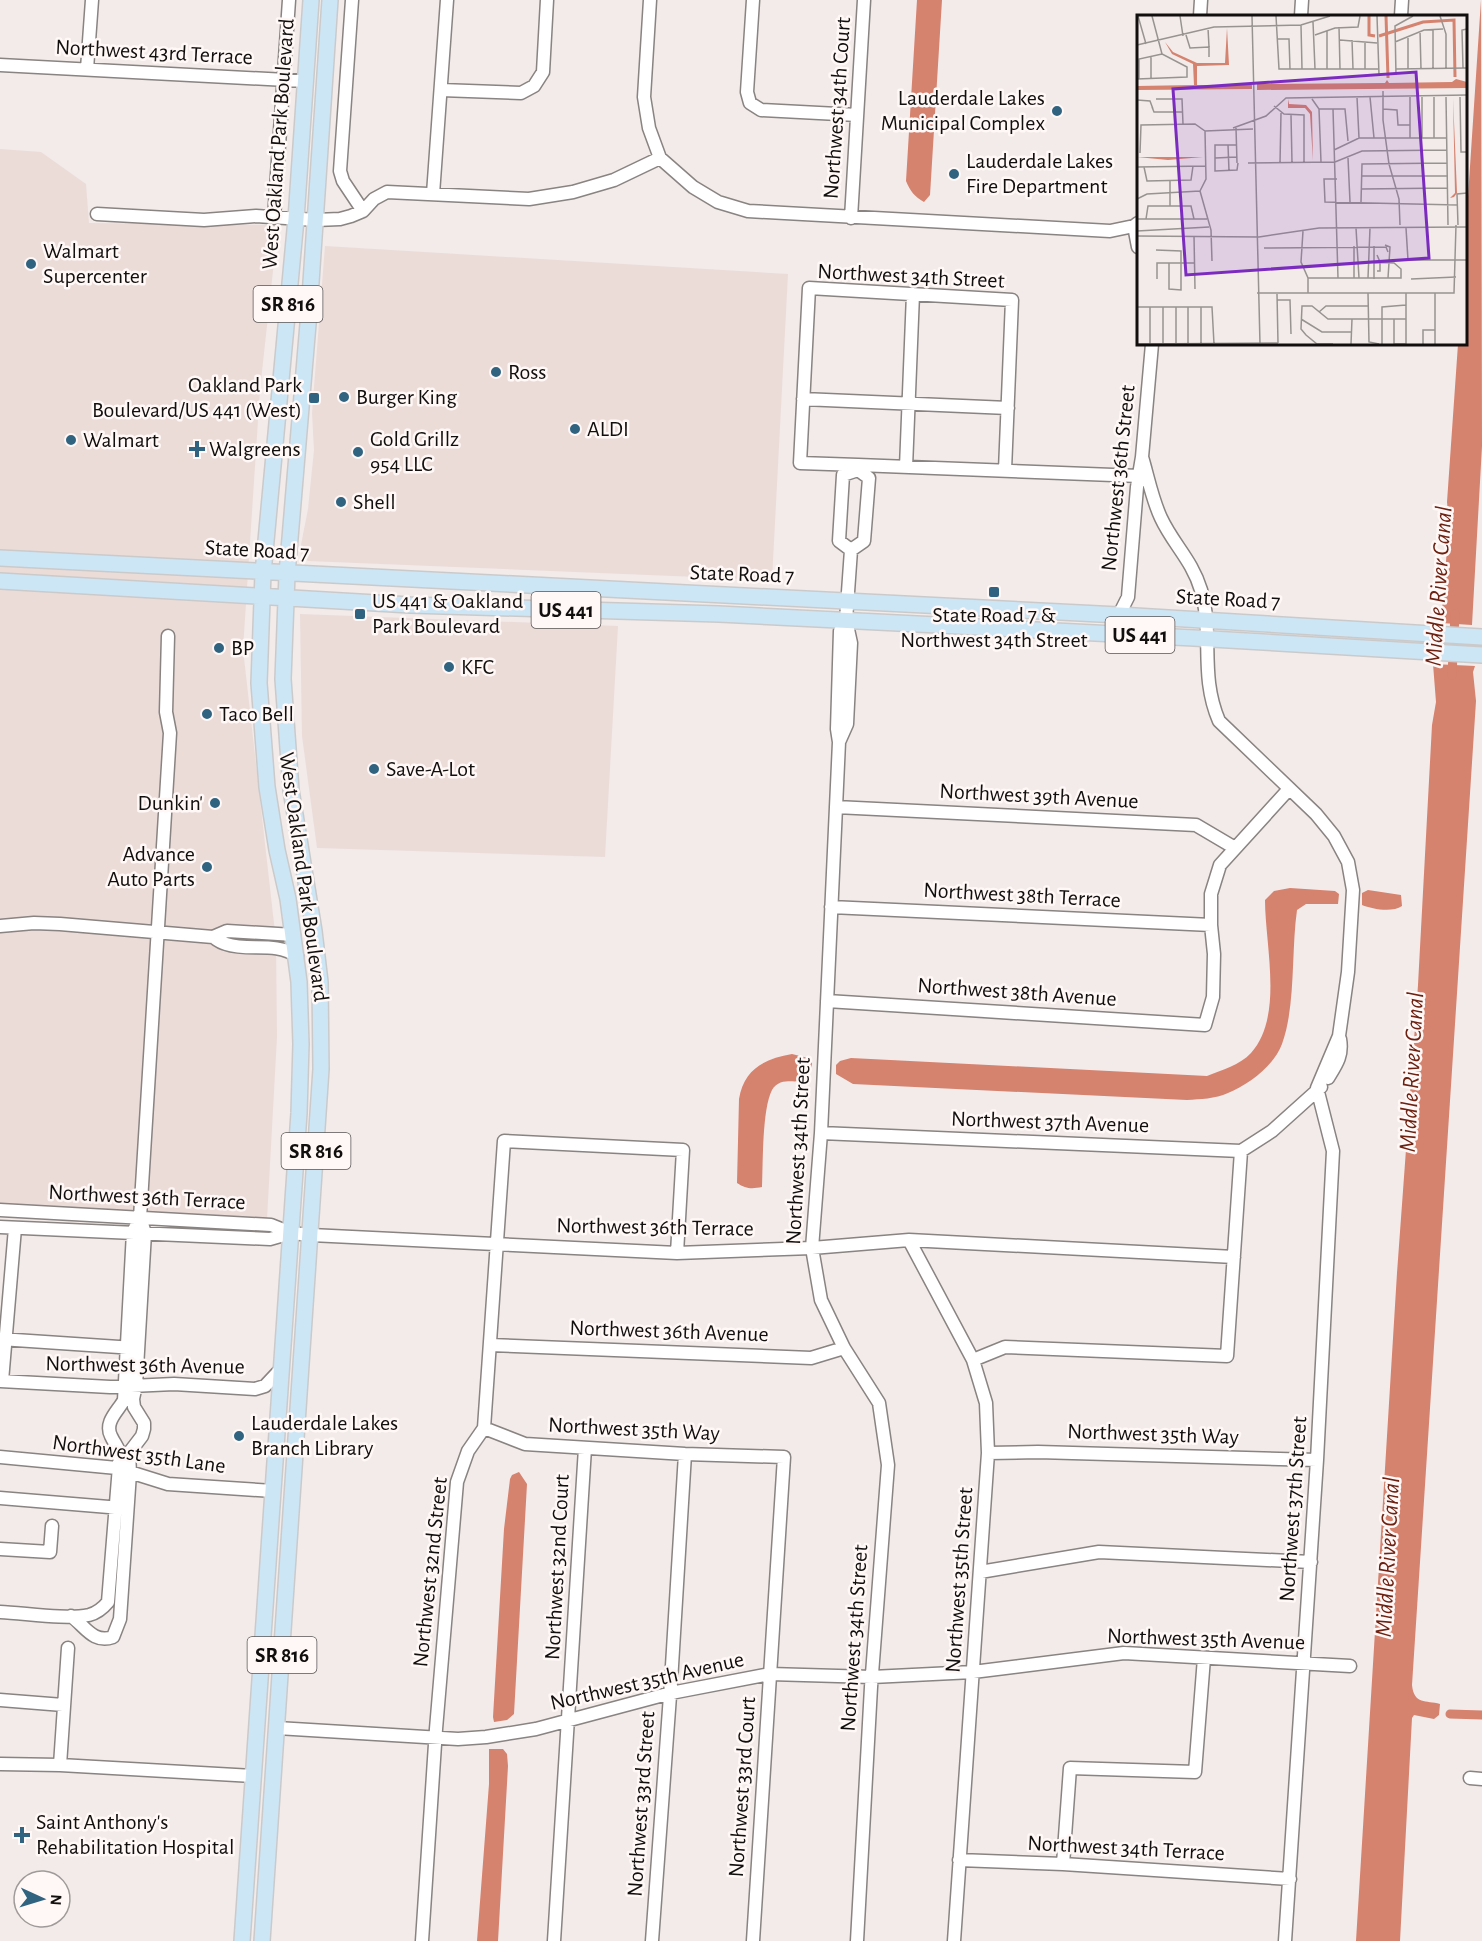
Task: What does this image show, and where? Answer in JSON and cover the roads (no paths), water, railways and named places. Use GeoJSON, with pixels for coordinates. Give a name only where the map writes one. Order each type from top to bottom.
{"type":"FeatureCollection","features":[{"type":"Feature","properties":{"kind":"main road","name":"West Oakland Park Boulevard"},"geometry":{"type":"LineString","coordinates":[[242,1941],[276,1464],[300,1081],[297,957],[271,818],[264,767],[259,683],[261,597],[296,219],[311,0]]}},
{"type":"Feature","properties":{"kind":"main road","name":"West Oakland Park Boulevard"},"geometry":{"type":"LineString","coordinates":[[262,1941],[321,1069],[317,959],[292,801],[283,679],[287,574],[316,220],[330,0]]}},
{"type":"Feature","properties":{"kind":"main road","name":"State Road 7"},"geometry":{"type":"LineString","coordinates":[[0,558],[1119,615],[1478,637]]}},
{"type":"Feature","properties":{"kind":"main road","name":"State Road 7"},"geometry":{"type":"LineString","coordinates":[[0,581],[410,605],[719,614],[1478,655]]}},
{"type":"Feature","properties":{"kind":"main road"},"geometry":{"type":"LineString","coordinates":[[566,610],[569,602],[582,597],[650,600],[672,593]]}},
{"type":"Feature","properties":{"kind":"main road"},"geometry":{"type":"LineString","coordinates":[[294,935],[317,959]]}},
{"type":"Feature","properties":{"kind":"main road"},"geometry":{"type":"LineString","coordinates":[[276,1464],[293,1492]]}},
{"type":"Feature","properties":{"kind":"main road"},"geometry":{"type":"LineString","coordinates":[[273,1491],[282,1495],[292,1510]]}},
{"type":"Feature","properties":{"kind":"main road"},"geometry":{"type":"LineString","coordinates":[[259,1696],[277,1728]]}},
{"type":"Feature","properties":{"kind":"street"},"geometry":{"type":"LineString","coordinates":[[87,69],[92,0]]}},
{"type":"Feature","properties":{"kind":"street"},"geometry":{"type":"LineString","coordinates":[[274,218],[289,0]]}},
{"type":"Feature","properties":{"kind":"street"},"geometry":{"type":"LineString","coordinates":[[352,0],[340,171],[343,181],[363,211]]}},
{"type":"Feature","properties":{"kind":"street"},"geometry":{"type":"LineString","coordinates":[[433,194],[447,0]]}},
{"type":"Feature","properties":{"kind":"street"},"geometry":{"type":"LineString","coordinates":[[441,90],[520,93],[534,86],[543,72],[547,0]]}},
{"type":"Feature","properties":{"kind":"street"},"geometry":{"type":"LineString","coordinates":[[650,0],[644,97],[649,128],[660,158],[693,187],[718,202],[748,211],[851,218],[1110,231],[1136,224]]}},
{"type":"Feature","properties":{"kind":"street"},"geometry":{"type":"LineString","coordinates":[[753,0],[747,92],[750,104],[761,110],[857,115]]}},
{"type":"Feature","properties":{"kind":"street","name":"Northwest 34th Court"},"geometry":{"type":"LineString","coordinates":[[851,218],[864,0]]}},
{"type":"Feature","properties":{"kind":"street"},"geometry":{"type":"LineString","coordinates":[[1200,15],[1201,0]]}},
{"type":"Feature","properties":{"kind":"street"},"geometry":{"type":"LineString","coordinates":[[1301,15],[1302,0]]}},
{"type":"Feature","properties":{"kind":"street"},"geometry":{"type":"LineString","coordinates":[[1401,15],[1402,0]]}},
{"type":"Feature","properties":{"kind":"street","name":"Northwest 43rd Terrace"},"geometry":{"type":"LineString","coordinates":[[0,65],[305,81]]}},
{"type":"Feature","properties":{"kind":"street"},"geometry":{"type":"LineString","coordinates":[[325,82],[346,84]]}},
{"type":"Feature","properties":{"kind":"street"},"geometry":{"type":"LineString","coordinates":[[97,214],[204,220],[256,216],[316,220],[351,216],[363,211],[374,199],[387,192],[529,199],[573,192],[614,180],[660,158]]}},
{"type":"Feature","properties":{"kind":"street","name":"Northwest 34th Street"},"geometry":{"type":"LineString","coordinates":[[1005,470],[1012,300],[809,288],[800,463],[858,468],[906,467],[1139,476]]}},
{"type":"Feature","properties":{"kind":"street"},"geometry":{"type":"LineString","coordinates":[[906,467],[913,294]]}},
{"type":"Feature","properties":{"kind":"street","name":"Northwest 36th Street"},"geometry":{"type":"LineString","coordinates":[[1119,615],[1128,597],[1152,345]]}},
{"type":"Feature","properties":{"kind":"street"},"geometry":{"type":"LineString","coordinates":[[803,399],[1008,408]]}},
{"type":"Feature","properties":{"kind":"street","name":"Northwest 37th Street"},"geometry":{"type":"LineString","coordinates":[[1142,457],[1161,519],[1188,558],[1204,602],[1208,684],[1212,705],[1219,721],[1322,821],[1334,836],[1348,862],[1353,890],[1348,972],[1339,1036],[1342,1048],[1340,1060],[1321,1087],[1322,1101],[1337,1142],[1333,1151],[1311,1562],[1285,1941]]}},
{"type":"Feature","properties":{"kind":"street","name":"Northwest 34th Street"},"geometry":{"type":"LineString","coordinates":[[851,550],[839,541],[843,475],[858,468]]}},
{"type":"Feature","properties":{"kind":"street","name":"Northwest 34th Street"},"geometry":{"type":"LineString","coordinates":[[851,550],[864,541],[865,535],[869,478],[858,468]]}},
{"type":"Feature","properties":{"kind":"street","name":"Northwest 34th Street"},"geometry":{"type":"LineString","coordinates":[[851,550],[846,620],[851,644],[847,724],[839,742],[821,1133],[812,1248],[821,1300],[844,1348],[879,1403],[888,1465],[872,1677],[857,1941]]}},
{"type":"Feature","properties":{"kind":"street"},"geometry":{"type":"LineString","coordinates":[[120,1619],[108,1610],[108,1602],[121,1508],[130,1473],[129,1453],[142,1436],[144,1429],[144,1423],[134,1407],[130,1385],[170,733],[166,712],[168,636]]}},
{"type":"Feature","properties":{"kind":"street"},"geometry":{"type":"LineString","coordinates":[[1211,925],[1211,894],[1220,865],[1289,789]]}},
{"type":"Feature","properties":{"kind":"street","name":"Northwest 39th Avenue"},"geometry":{"type":"LineString","coordinates":[[836,807],[1196,825],[1235,848]]}},
{"type":"Feature","properties":{"kind":"street","name":"Northwest 38th Terrace"},"geometry":{"type":"LineString","coordinates":[[831,907],[1211,925]]}},
{"type":"Feature","properties":{"kind":"street"},"geometry":{"type":"LineString","coordinates":[[0,926],[34,923],[60,924],[213,938],[227,945],[280,949],[297,957]]}},
{"type":"Feature","properties":{"kind":"street","name":"Northwest 38th Avenue"},"geometry":{"type":"LineString","coordinates":[[827,1001],[1204,1025],[1213,997],[1214,954],[1211,925]]}},
{"type":"Feature","properties":{"kind":"street"},"geometry":{"type":"LineString","coordinates":[[213,938],[227,931],[294,935]]}},
{"type":"Feature","properties":{"kind":"street"},"geometry":{"type":"LineString","coordinates":[[973,1360],[1005,1347],[1227,1356],[1241,1151],[1272,1131],[1321,1087]]}},
{"type":"Feature","properties":{"kind":"street"},"geometry":{"type":"LineString","coordinates":[[1272,1131],[1279,1131],[1302,1111],[1322,1101]]}},
{"type":"Feature","properties":{"kind":"street","name":"Northwest 37th Avenue"},"geometry":{"type":"LineString","coordinates":[[821,1133],[1241,1151]]}},
{"type":"Feature","properties":{"kind":"street","name":"Northwest 32nd Street"},"geometry":{"type":"LineString","coordinates":[[422,1941],[435,1738],[457,1482],[468,1451],[484,1428],[504,1141],[683,1150],[676,1253]]}},
{"type":"Feature","properties":{"kind":"street","name":"Northwest 36th Terrace"},"geometry":{"type":"LineString","coordinates":[[0,1210],[271,1225],[291,1233],[311,1235],[676,1253],[812,1248],[909,1240],[1234,1257]]}},
{"type":"Feature","properties":{"kind":"street","name":"Northwest 36th Terrace"},"geometry":{"type":"LineString","coordinates":[[0,1227],[270,1239],[291,1233]]}},
{"type":"Feature","properties":{"kind":"street"},"geometry":{"type":"LineString","coordinates":[[1,1381],[2,1339],[15,1228]]}},
{"type":"Feature","properties":{"kind":"street","name":"Northwest 35th Street"},"geometry":{"type":"LineString","coordinates":[[909,1240],[973,1360],[986,1403],[988,1453],[954,1941]]}},
{"type":"Feature","properties":{"kind":"street","name":"Northwest 36th Avenue"},"geometry":{"type":"LineString","coordinates":[[2,1339],[132,1348]]}},
{"type":"Feature","properties":{"kind":"street","name":"Northwest 36th Avenue"},"geometry":{"type":"LineString","coordinates":[[490,1345],[812,1358],[844,1348]]}},
{"type":"Feature","properties":{"kind":"street","name":"Northwest 36th Avenue"},"geometry":{"type":"LineString","coordinates":[[1,1381],[110,1387],[194,1385],[255,1389],[265,1386],[281,1369]]}},
{"type":"Feature","properties":{"kind":"street"},"geometry":{"type":"LineString","coordinates":[[71,1616],[93,1636],[107,1639],[113,1636],[120,1619],[121,1508],[117,1468],[120,1454],[117,1444],[110,1435],[109,1426],[111,1418],[118,1411],[130,1385]]}},
{"type":"Feature","properties":{"kind":"street","name":"Northwest 35th Way"},"geometry":{"type":"LineString","coordinates":[[484,1428],[525,1444],[686,1454],[784,1457]]}},
{"type":"Feature","properties":{"kind":"street","name":"Northwest 32nd Court"},"geometry":{"type":"LineString","coordinates":[[554,1941],[585,1448]]}},
{"type":"Feature","properties":{"kind":"street","name":"Northwest 35th Way"},"geometry":{"type":"LineString","coordinates":[[988,1453],[1038,1452],[1317,1460]]}},
{"type":"Feature","properties":{"kind":"street","name":"Northwest 33rd Street"},"geometry":{"type":"LineString","coordinates":[[652,1941],[686,1454]]}},
{"type":"Feature","properties":{"kind":"street","name":"Northwest 35th Lane"},"geometry":{"type":"LineString","coordinates":[[0,1457],[117,1468],[168,1484],[273,1491]]}},
{"type":"Feature","properties":{"kind":"street","name":"Northwest 33rd Court"},"geometry":{"type":"LineString","coordinates":[[753,1941],[784,1457]]}},
{"type":"Feature","properties":{"kind":"street"},"geometry":{"type":"LineString","coordinates":[[0,1498],[121,1508]]}},
{"type":"Feature","properties":{"kind":"street"},"geometry":{"type":"LineString","coordinates":[[0,1549],[50,1552],[52,1526]]}},
{"type":"Feature","properties":{"kind":"street"},"geometry":{"type":"LineString","coordinates":[[980,1572],[1099,1552],[1311,1562]]}},
{"type":"Feature","properties":{"kind":"street"},"geometry":{"type":"LineString","coordinates":[[0,1612],[90,1615],[102,1609],[108,1602]]}},
{"type":"Feature","properties":{"kind":"street"},"geometry":{"type":"LineString","coordinates":[[60,1765],[68,1648]]}},
{"type":"Feature","properties":{"kind":"street","name":"Northwest 35th Avenue"},"geometry":{"type":"LineString","coordinates":[[277,1728],[435,1738],[486,1737],[569,1721],[671,1693],[770,1674],[872,1677],[974,1672],[1124,1653],[1350,1666]]}},
{"type":"Feature","properties":{"kind":"street"},"geometry":{"type":"LineString","coordinates":[[1063,1864],[1070,1768],[1195,1772],[1204,1658]]}},
{"type":"Feature","properties":{"kind":"street"},"geometry":{"type":"LineString","coordinates":[[0,1700],[63,1705]]}},
{"type":"Feature","properties":{"kind":"street"},"geometry":{"type":"LineString","coordinates":[[1,1764],[60,1765],[253,1776]]}},
{"type":"Feature","properties":{"kind":"street","name":"Northwest 34th Terrace"},"geometry":{"type":"LineString","coordinates":[[960,1860],[1063,1864],[1290,1879]]}},
{"type":"Feature","properties":{"kind":"water"},"geometry":{"type":"Polygon","coordinates":[[[917,0],[942,0],[930,195],[924,202],[913,193],[906,181],[917,0]]]}},
{"type":"Feature","properties":{"kind":"water"},"geometry":{"type":"Polygon","coordinates":[[[1481,0],[1482,446],[1472,625],[1441,623],[1449,524],[1447,502],[1458,345],[1467,345],[1467,212],[1481,0]]]}},
{"type":"Feature","properties":{"kind":"water"},"geometry":{"type":"Polygon","coordinates":[[[1433,664],[1475,666],[1473,672],[1476,701],[1412,1685],[1418,1699],[1440,1704],[1439,1715],[1434,1719],[1414,1715],[1412,1718],[1400,1941],[1356,1941],[1397,1273],[1418,985],[1432,725],[1436,702],[1433,664]]]}},
{"type":"Feature","properties":{"kind":"water"},"geometry":{"type":"Polygon","coordinates":[[[1290,888],[1335,891],[1339,894],[1338,904],[1306,904],[1297,910],[1291,996],[1282,1044],[1273,1060],[1260,1074],[1228,1093],[1213,1098],[1187,1100],[853,1084],[836,1074],[836,1065],[840,1061],[851,1058],[1207,1076],[1225,1069],[1247,1057],[1261,1038],[1270,1000],[1265,900],[1274,891],[1290,888]]]}},
{"type":"Feature","properties":{"kind":"water"},"geometry":{"type":"Polygon","coordinates":[[[1368,890],[1401,895],[1402,906],[1388,910],[1362,905],[1362,893],[1368,890]]]}},
{"type":"Feature","properties":{"kind":"water"},"geometry":{"type":"Polygon","coordinates":[[[792,1054],[808,1058],[812,1063],[810,1073],[802,1081],[783,1082],[777,1084],[772,1090],[766,1110],[762,1187],[743,1186],[737,1183],[739,1099],[745,1080],[764,1063],[792,1054]]]}},
{"type":"Feature","properties":{"kind":"water"},"geometry":{"type":"Polygon","coordinates":[[[519,1472],[527,1484],[514,1714],[507,1720],[494,1722],[504,1529],[510,1479],[512,1475],[519,1472]]]}},
{"type":"Feature","properties":{"kind":"water"},"geometry":{"type":"Polygon","coordinates":[[[489,1749],[503,1749],[507,1754],[508,1766],[498,1941],[477,1941],[489,1784],[489,1749]]]}},
{"type":"Feature","properties":{"kind":"waterway","name":"Middle River Canal"},"geometry":{"type":"LineString","coordinates":[[1452,675],[1455,614]]}},
{"type":"Feature","properties":{"kind":"waterway"},"geometry":{"type":"LineString","coordinates":[[1450,1714],[1482,1715]]}},
{"type":"Feature","properties":{"kind":"place","name":"Lauderdale Lakes Municipal Complex"},"geometry":{"type":"Point","coordinates":[1057,111]}},
{"type":"Feature","properties":{"kind":"place","name":"Lauderdale Lakes Fire Department"},"geometry":{"type":"Point","coordinates":[954,174]}},
{"type":"Feature","properties":{"kind":"place","name":"Walmart Supercenter"},"geometry":{"type":"Point","coordinates":[31,264]}},
{"type":"Feature","properties":{"kind":"place","name":"Ross"},"geometry":{"type":"Point","coordinates":[496,372]}},
{"type":"Feature","properties":{"kind":"place","name":"Burger King"},"geometry":{"type":"Point","coordinates":[344,397]}},
{"type":"Feature","properties":{"kind":"place","name":"Oakland Park Boulevard/US 441 (West)"},"geometry":{"type":"Point","coordinates":[314,398]}},
{"type":"Feature","properties":{"kind":"place","name":"ALDI"},"geometry":{"type":"Point","coordinates":[575,429]}},
{"type":"Feature","properties":{"kind":"place","name":"Walmart"},"geometry":{"type":"Point","coordinates":[71,440]}},
{"type":"Feature","properties":{"kind":"place","name":"Walgreens"},"geometry":{"type":"Point","coordinates":[197,449]}},
{"type":"Feature","properties":{"kind":"place","name":"Gold Grillz 954 LLC"},"geometry":{"type":"Point","coordinates":[358,452]}},
{"type":"Feature","properties":{"kind":"place","name":"Shell"},"geometry":{"type":"Point","coordinates":[341,502]}},
{"type":"Feature","properties":{"kind":"place","name":"State Road 7 & Northwest 34th Street"},"geometry":{"type":"Point","coordinates":[994,592]}},
{"type":"Feature","properties":{"kind":"place","name":"US 441 & Oakland Park Boulevard"},"geometry":{"type":"Point","coordinates":[360,614]}},
{"type":"Feature","properties":{"kind":"place","name":"BP"},"geometry":{"type":"Point","coordinates":[219,648]}},
{"type":"Feature","properties":{"kind":"place","name":"KFC"},"geometry":{"type":"Point","coordinates":[449,667]}},
{"type":"Feature","properties":{"kind":"place","name":"Taco Bell"},"geometry":{"type":"Point","coordinates":[207,714]}},
{"type":"Feature","properties":{"kind":"place","name":"Save-A-Lot"},"geometry":{"type":"Point","coordinates":[374,769]}},
{"type":"Feature","properties":{"kind":"place","name":"Dunkin'"},"geometry":{"type":"Point","coordinates":[215,803]}},
{"type":"Feature","properties":{"kind":"place","name":"Advance Auto Parts"},"geometry":{"type":"Point","coordinates":[207,867]}},
{"type":"Feature","properties":{"kind":"place","name":"Lauderdale Lakes Branch Library"},"geometry":{"type":"Point","coordinates":[239,1436]}},
{"type":"Feature","properties":{"kind":"place","name":"Saint Anthony's Rehabilitation Hospital"},"geometry":{"type":"Point","coordinates":[22,1835]}}]}
